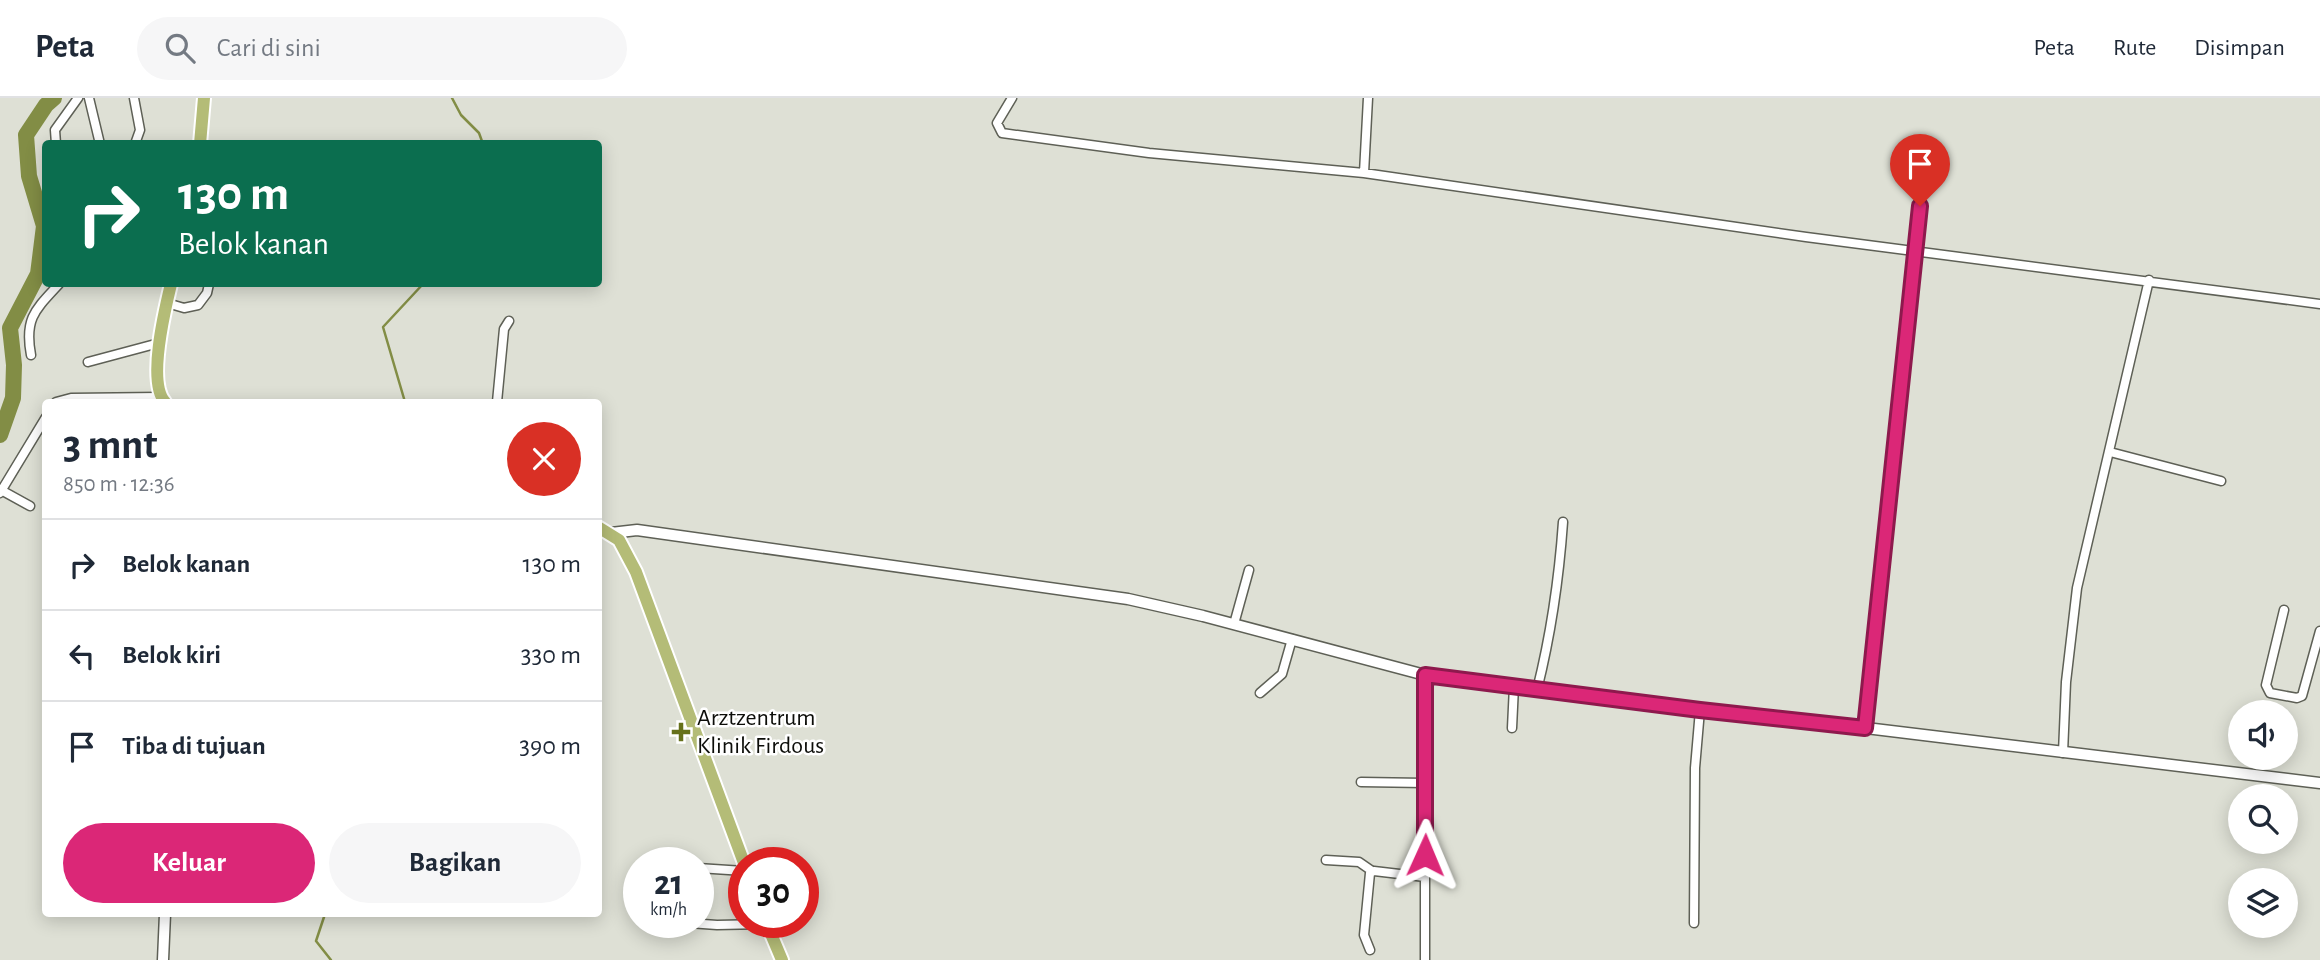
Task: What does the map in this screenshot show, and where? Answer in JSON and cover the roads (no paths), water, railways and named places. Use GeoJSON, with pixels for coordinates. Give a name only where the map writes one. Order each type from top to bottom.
{"type":"FeatureCollection","features":[{"type":"Feature","properties":{"kind":"main road"},"geometry":{"type":"LineString","coordinates":[[200,140],[204,98]]}},
{"type":"Feature","properties":{"kind":"main road"},"geometry":{"type":"LineString","coordinates":[[162,399],[159,347],[170,304],[171,287]]}},
{"type":"Feature","properties":{"kind":"main road"},"geometry":{"type":"LineString","coordinates":[[602,529],[611,533],[625,548],[636,572],[738,847]]}},
{"type":"Feature","properties":{"kind":"main road"},"geometry":{"type":"LineString","coordinates":[[772,938],[782,960]]}},
{"type":"Feature","properties":{"kind":"street"},"geometry":{"type":"LineString","coordinates":[[56,140],[55,130],[78,98]]}},
{"type":"Feature","properties":{"kind":"street"},"geometry":{"type":"LineString","coordinates":[[89,98],[99,140]]}},
{"type":"Feature","properties":{"kind":"street"},"geometry":{"type":"LineString","coordinates":[[134,98],[140,124],[137,140]]}},
{"type":"Feature","properties":{"kind":"street"},"geometry":{"type":"LineString","coordinates":[[1012,98],[997,123],[997,128],[1002,133],[1149,153],[1364,173],[1916,251],[2320,304]]}},
{"type":"Feature","properties":{"kind":"street"},"geometry":{"type":"LineString","coordinates":[[1364,173],[1368,98]]}},
{"type":"Feature","properties":{"kind":"street"},"geometry":{"type":"LineString","coordinates":[[1865,728],[1916,251],[1923,162]]}},
{"type":"Feature","properties":{"kind":"street"},"geometry":{"type":"LineString","coordinates":[[2063,752],[2066,682],[2077,589],[2149,280]]}},
{"type":"Feature","properties":{"kind":"street"},"geometry":{"type":"LineString","coordinates":[[31,355],[28,339],[31,318],[56,287]]}},
{"type":"Feature","properties":{"kind":"street"},"geometry":{"type":"LineString","coordinates":[[170,304],[190,308],[202,301],[208,287]]}},
{"type":"Feature","properties":{"kind":"street"},"geometry":{"type":"LineString","coordinates":[[497,399],[504,329],[509,321]]}},
{"type":"Feature","properties":{"kind":"street"},"geometry":{"type":"LineString","coordinates":[[88,362],[159,347]]}},
{"type":"Feature","properties":{"kind":"street"},"geometry":{"type":"LineString","coordinates":[[67,399],[116,399]]}},
{"type":"Feature","properties":{"kind":"street"},"geometry":{"type":"LineString","coordinates":[[30,506],[1,492],[42,424]]}},
{"type":"Feature","properties":{"kind":"street"},"geometry":{"type":"LineString","coordinates":[[2110,452],[2221,481]]}},
{"type":"Feature","properties":{"kind":"street"},"geometry":{"type":"LineString","coordinates":[[1537,690],[1549,645],[1563,522]]}},
{"type":"Feature","properties":{"kind":"street"},"geometry":{"type":"LineString","coordinates":[[611,533],[637,530],[1128,599],[1425,675],[2320,783]]}},
{"type":"Feature","properties":{"kind":"street"},"geometry":{"type":"LineString","coordinates":[[1234,624],[1249,570]]}},
{"type":"Feature","properties":{"kind":"street"},"geometry":{"type":"LineString","coordinates":[[2284,610],[2266,685],[2270,693],[2297,698],[2302,696],[2320,631]]}},
{"type":"Feature","properties":{"kind":"street"},"geometry":{"type":"LineString","coordinates":[[1260,693],[1282,674],[1292,639]]}},
{"type":"Feature","properties":{"kind":"street"},"geometry":{"type":"LineString","coordinates":[[1425,675],[1425,960]]}},
{"type":"Feature","properties":{"kind":"street"},"geometry":{"type":"LineString","coordinates":[[1512,728],[1514,687]]}},
{"type":"Feature","properties":{"kind":"street"},"geometry":{"type":"LineString","coordinates":[[1694,923],[1695,768],[1700,710]]}},
{"type":"Feature","properties":{"kind":"street"},"geometry":{"type":"LineString","coordinates":[[1361,782],[1425,783]]}},
{"type":"Feature","properties":{"kind":"street"},"geometry":{"type":"LineString","coordinates":[[1326,860],[1359,862],[1372,872],[1425,877]]}},
{"type":"Feature","properties":{"kind":"street"},"geometry":{"type":"LineString","coordinates":[[1370,950],[1364,935],[1369,876],[1372,872]]}},
{"type":"Feature","properties":{"kind":"street"},"geometry":{"type":"LineString","coordinates":[[163,960],[165,917]]}},
{"type":"Feature","properties":{"kind":"waterway"},"geometry":{"type":"LineString","coordinates":[[42,219],[29,176],[26,135],[46,105],[54,98]]}},
{"type":"Feature","properties":{"kind":"waterway"},"geometry":{"type":"LineString","coordinates":[[452,98],[461,115],[479,133],[482,140]]}},
{"type":"Feature","properties":{"kind":"waterway"},"geometry":{"type":"LineString","coordinates":[[0,435],[13,398],[14,365],[10,328],[38,274],[42,242]]}},
{"type":"Feature","properties":{"kind":"waterway"},"geometry":{"type":"LineString","coordinates":[[404,399],[383,327],[420,287]]}},
{"type":"Feature","properties":{"kind":"waterway"},"geometry":{"type":"LineString","coordinates":[[324,917],[316,941],[331,960]]}},
{"type":"Feature","properties":{"kind":"place","name":"Arztzentrum Klinik Firdous"},"geometry":{"type":"Point","coordinates":[681,732]}}]}
